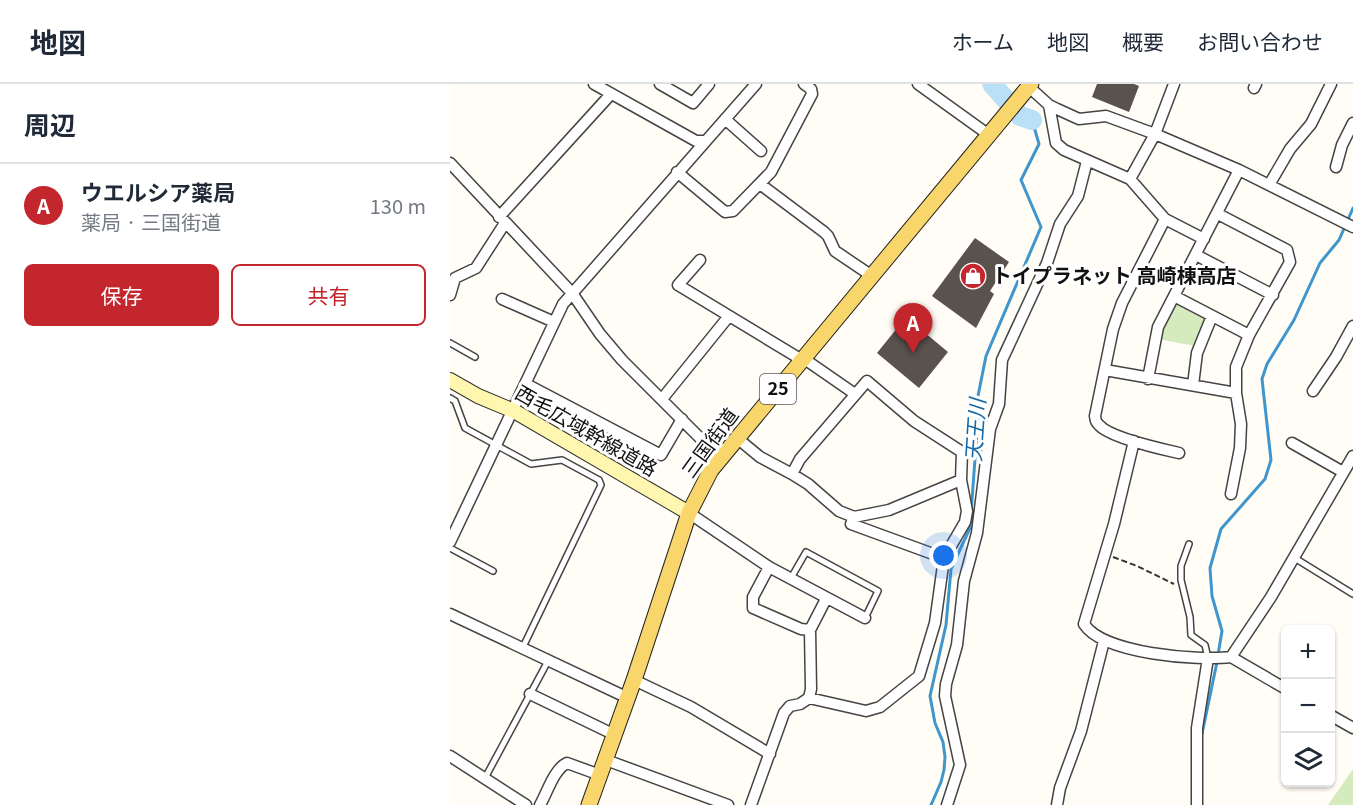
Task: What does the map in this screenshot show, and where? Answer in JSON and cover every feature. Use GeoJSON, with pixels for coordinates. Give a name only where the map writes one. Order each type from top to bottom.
{"type":"FeatureCollection","features":[{"type":"Feature","properties":{"kind":"main road","name":"25"},"geometry":{"type":"LineString","coordinates":[[988,135],[1030,86]]}},
{"type":"Feature","properties":{"kind":"main road","name":"三国街道"},"geometry":{"type":"LineString","coordinates":[[589,805],[628,698],[689,513],[711,470],[988,135]]}},
{"type":"Feature","properties":{"kind":"street"},"geometry":{"type":"LineString","coordinates":[[594,84],[696,141],[704,141]]}},
{"type":"Feature","properties":{"kind":"street"},"geometry":{"type":"LineString","coordinates":[[660,84],[693,103],[709,84]]}},
{"type":"Feature","properties":{"kind":"street"},"geometry":{"type":"LineString","coordinates":[[451,538],[562,304],[756,84]]}},
{"type":"Feature","properties":{"kind":"street"},"geometry":{"type":"LineString","coordinates":[[677,172],[725,212],[733,211],[771,172],[812,94],[811,89],[804,84]]}},
{"type":"Feature","properties":{"kind":"street"},"geometry":{"type":"LineString","coordinates":[[918,84],[988,135]]}},
{"type":"Feature","properties":{"kind":"street"},"geometry":{"type":"LineString","coordinates":[[1130,179],[1155,134],[1174,84]]}},
{"type":"Feature","properties":{"kind":"street"},"geometry":{"type":"LineString","coordinates":[[1269,185],[1290,149],[1311,124],[1331,84]]}},
{"type":"Feature","properties":{"kind":"street"},"geometry":{"type":"LineString","coordinates":[[1030,86],[1048,105],[1079,119],[1106,116],[1155,134],[1239,170],[1353,227]]}},
{"type":"Feature","properties":{"kind":"street"},"geometry":{"type":"LineString","coordinates":[[450,295],[455,278],[476,268],[502,220],[611,94]]}},
{"type":"Feature","properties":{"kind":"street"},"geometry":{"type":"LineString","coordinates":[[1048,105],[1056,142],[1064,150],[1130,179],[1165,219],[1204,239]]}},
{"type":"Feature","properties":{"kind":"street"},"geometry":{"type":"LineString","coordinates":[[725,118],[761,151]]}},
{"type":"Feature","properties":{"kind":"street"},"geometry":{"type":"LineString","coordinates":[[1336,167],[1342,145],[1353,123]]}},
{"type":"Feature","properties":{"kind":"street"},"geometry":{"type":"LineString","coordinates":[[947,805],[960,765],[945,696],[946,684],[957,645],[964,581],[977,533],[990,429],[999,404],[1002,360],[1047,263],[1060,224],[1078,196],[1086,161]]}},
{"type":"Feature","properties":{"kind":"street"},"geometry":{"type":"LineString","coordinates":[[450,164],[572,293],[600,334],[622,360],[720,458]]}},
{"type":"Feature","properties":{"kind":"street"},"geometry":{"type":"LineString","coordinates":[[1148,379],[1156,333],[1239,170]]}},
{"type":"Feature","properties":{"kind":"street"},"geometry":{"type":"LineString","coordinates":[[760,184],[824,232],[835,251],[872,276]]}},
{"type":"Feature","properties":{"kind":"street"},"geometry":{"type":"LineString","coordinates":[[1218,214],[1287,250],[1290,262],[1249,335],[1236,367],[1236,393],[1241,424],[1240,448],[1231,494]]}},
{"type":"Feature","properties":{"kind":"street"},"geometry":{"type":"LineString","coordinates":[[1165,219],[1122,303],[1113,329],[1096,411],[1096,421],[1103,428],[1134,441],[1179,453]]}},
{"type":"Feature","properties":{"kind":"street"},"geometry":{"type":"LineString","coordinates":[[1196,255],[1273,295]]}},
{"type":"Feature","properties":{"kind":"street"},"geometry":{"type":"LineString","coordinates":[[700,260],[678,285],[803,359],[855,394]]}},
{"type":"Feature","properties":{"kind":"street"},"geometry":{"type":"LineString","coordinates":[[1174,296],[1249,335]]}},
{"type":"Feature","properties":{"kind":"street"},"geometry":{"type":"LineString","coordinates":[[502,299],[554,322]]}},
{"type":"Feature","properties":{"kind":"street"},"geometry":{"type":"LineString","coordinates":[[662,399],[729,316]]}},
{"type":"Feature","properties":{"kind":"street"},"geometry":{"type":"LineString","coordinates":[[1193,385],[1197,353],[1212,316]]}},
{"type":"Feature","properties":{"kind":"street"},"geometry":{"type":"LineString","coordinates":[[1313,391],[1353,326]]}},
{"type":"Feature","properties":{"kind":"street"},"geometry":{"type":"LineString","coordinates":[[1105,370],[1236,393]]}},
{"type":"Feature","properties":{"kind":"street","name":"西毛広域幹線道路"},"geometry":{"type":"LineString","coordinates":[[450,372],[494,402]]}},
{"type":"Feature","properties":{"kind":"street","name":"西毛広域幹線道路"},"geometry":{"type":"LineString","coordinates":[[450,380],[478,396],[513,411],[689,513]]}},
{"type":"Feature","properties":{"kind":"street"},"geometry":{"type":"LineString","coordinates":[[792,474],[800,459],[867,381],[914,421],[962,452],[961,480],[967,511],[965,522],[944,558],[935,623],[919,676],[872,710],[866,711],[809,698]]}},
{"type":"Feature","properties":{"kind":"street"},"geometry":{"type":"LineString","coordinates":[[526,384],[661,455],[682,419]]}},
{"type":"Feature","properties":{"kind":"street"},"geometry":{"type":"LineString","coordinates":[[737,438],[760,457],[808,484],[839,511],[854,517],[889,510],[961,480]]}},
{"type":"Feature","properties":{"kind":"street"},"geometry":{"type":"LineString","coordinates":[[1134,441],[1105,554],[1084,624],[1087,630],[1104,641],[1143,652],[1208,658],[1231,657],[1281,686]]}},
{"type":"Feature","properties":{"kind":"street"},"geometry":{"type":"LineString","coordinates":[[1292,443],[1343,472]]}},
{"type":"Feature","properties":{"kind":"street"},"geometry":{"type":"LineString","coordinates":[[1231,657],[1271,597],[1353,456]]}},
{"type":"Feature","properties":{"kind":"street"},"geometry":{"type":"LineString","coordinates":[[689,513],[769,567],[865,618]]}},
{"type":"Feature","properties":{"kind":"street"},"geometry":{"type":"LineString","coordinates":[[854,517],[851,524],[944,558]]}},
{"type":"Feature","properties":{"kind":"street"},"geometry":{"type":"LineString","coordinates":[[769,567],[753,597],[753,608],[801,629],[810,630]]}},
{"type":"Feature","properties":{"kind":"street"},"geometry":{"type":"LineString","coordinates":[[750,805],[784,713],[790,705],[800,704],[809,698],[811,689],[810,630],[826,599]]}},
{"type":"Feature","properties":{"kind":"street"},"geometry":{"type":"LineString","coordinates":[[450,615],[628,698]]}},
{"type":"Feature","properties":{"kind":"street"},"geometry":{"type":"LineString","coordinates":[[1057,805],[1060,788],[1083,722],[1104,641]]}},
{"type":"Feature","properties":{"kind":"street"},"geometry":{"type":"LineString","coordinates":[[1197,805],[1197,728],[1208,658]]}},
{"type":"Feature","properties":{"kind":"street"},"geometry":{"type":"LineString","coordinates":[[634,680],[691,707],[770,754]]}},
{"type":"Feature","properties":{"kind":"street"},"geometry":{"type":"LineString","coordinates":[[530,694],[615,735]]}},
{"type":"Feature","properties":{"kind":"street"},"geometry":{"type":"LineString","coordinates":[[1335,718],[1353,728]]}},
{"type":"Feature","properties":{"kind":"street"},"geometry":{"type":"LineString","coordinates":[[450,756],[526,805]]}},
{"type":"Feature","properties":{"kind":"street"},"geometry":{"type":"LineString","coordinates":[[606,760],[728,805]]}},
{"type":"Feature","properties":{"kind":"street"},"geometry":{"type":"LineString","coordinates":[[540,805],[562,765],[567,763],[600,775]]}},
{"type":"Feature","properties":{"kind":"lane"},"geometry":{"type":"LineString","coordinates":[[450,343],[475,357]]}},
{"type":"Feature","properties":{"kind":"lane"},"geometry":{"type":"LineString","coordinates":[[450,398],[455,400],[465,428],[496,446],[531,464],[562,460],[599,480],[601,485],[522,649]]}},
{"type":"Feature","properties":{"kind":"lane"},"geometry":{"type":"LineString","coordinates":[[1189,544],[1181,566],[1183,589],[1190,617],[1191,635],[1205,645],[1208,658]]}},
{"type":"Feature","properties":{"kind":"lane"},"geometry":{"type":"LineString","coordinates":[[450,548],[493,571]]}},
{"type":"Feature","properties":{"kind":"lane"},"geometry":{"type":"LineString","coordinates":[[791,578],[806,552],[878,591],[865,618]]}},
{"type":"Feature","properties":{"kind":"lane"},"geometry":{"type":"LineString","coordinates":[[1293,557],[1353,594]]}},
{"type":"Feature","properties":{"kind":"lane"},"geometry":{"type":"LineString","coordinates":[[484,779],[548,661]]}},
{"type":"Feature","properties":{"kind":"path"},"geometry":{"type":"LineString","coordinates":[[1105,554],[1137,566],[1183,589]]}},
{"type":"Feature","properties":{"kind":"green space"},"geometry":{"type":"Polygon","coordinates":[[[1178,303],[1204,317],[1205,321],[1195,346],[1158,339],[1173,305],[1178,303]]]}},
{"type":"Feature","properties":{"kind":"green space"},"geometry":{"type":"Polygon","coordinates":[[[1353,769],[1353,805],[1328,805],[1353,769]]]}},
{"type":"Feature","properties":{"kind":"building"},"geometry":{"type":"Polygon","coordinates":[[[1097,84],[1139,86],[1129,112],[1092,97],[1097,84]]]}},
{"type":"Feature","properties":{"kind":"building","name":"トイプラネット 高崎棟高店"},"geometry":{"type":"Polygon","coordinates":[[[975,238],[1009,262],[990,291],[994,294],[976,328],[932,296],[975,238]]]}},
{"type":"Feature","properties":{"kind":"building"},"geometry":{"type":"Polygon","coordinates":[[[906,317],[948,352],[919,388],[877,353],[906,317]]]}},
{"type":"Feature","properties":{"kind":"waterway","name":"天王川"},"geometry":{"type":"LineString","coordinates":[[992,84],[1020,116],[1032,120]]}},
{"type":"Feature","properties":{"kind":"waterway","name":"天王川"},"geometry":{"type":"LineString","coordinates":[[931,805],[941,782],[945,757],[930,696],[946,625],[951,569],[970,528],[978,417],[977,401],[986,356],[1041,227],[1021,180],[1039,144],[1032,120]]}},
{"type":"Feature","properties":{"kind":"waterway"},"geometry":{"type":"LineString","coordinates":[[1218,655],[1222,631],[1212,596],[1210,568],[1221,529],[1265,479],[1271,460],[1262,379],[1267,364],[1294,320],[1320,263],[1339,240],[1353,208]]}},
{"type":"Feature","properties":{"kind":"waterway"},"geometry":{"type":"LineString","coordinates":[[1202,734],[1217,662]]}},
{"type":"Feature","properties":{"kind":"place","name":"トイプラネット 高崎棟高店"},"geometry":{"type":"Point","coordinates":[973,276]}},
{"type":"Feature","properties":{"kind":"place","name":"ウエルシア薬局"},"geometry":{"type":"Point","coordinates":[913,353]}}]}
